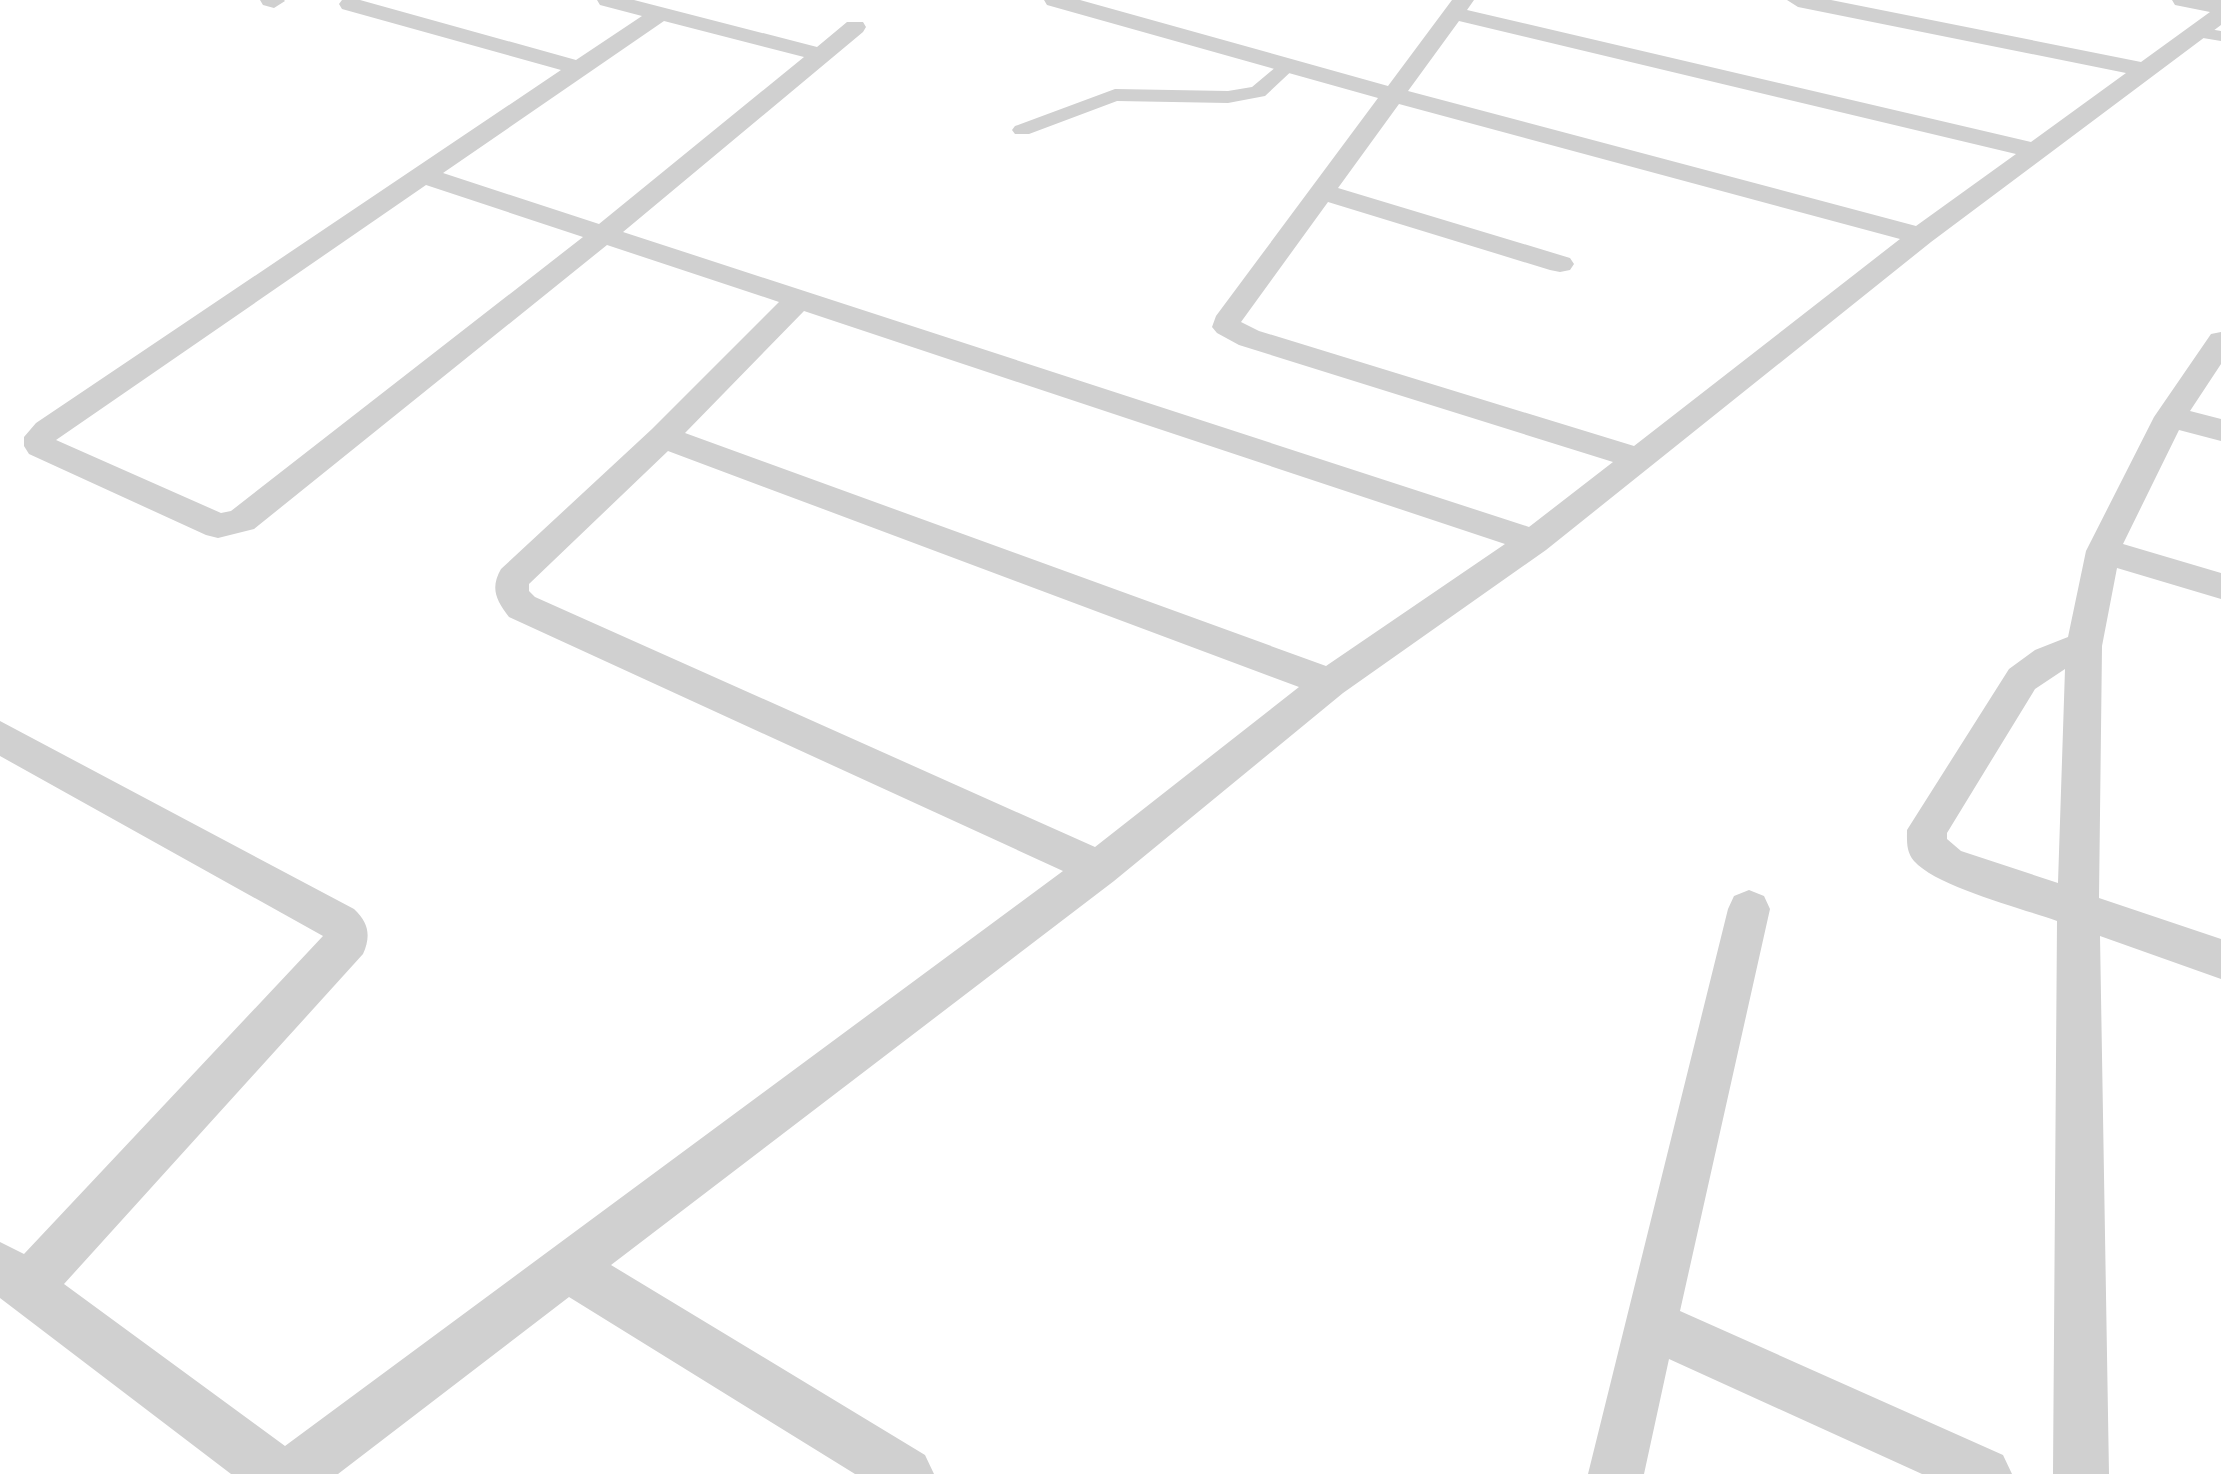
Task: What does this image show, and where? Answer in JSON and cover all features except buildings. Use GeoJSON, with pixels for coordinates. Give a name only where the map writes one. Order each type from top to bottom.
{"type":"FeatureCollection","features":[{"type":"Feature","properties":{"kind":"street"},"geometry":{"type":"LineString","coordinates":[[608,0],[819,54]]}},
{"type":"Feature","properties":{"kind":"street"},"geometry":{"type":"LineString","coordinates":[[1055,0],[1394,95],[1921,236]]}},
{"type":"Feature","properties":{"kind":"street"},"geometry":{"type":"LineString","coordinates":[[1798,0],[2147,70]]}},
{"type":"Feature","properties":{"kind":"street"},"geometry":{"type":"LineString","coordinates":[[349,4],[579,68]]}},
{"type":"Feature","properties":{"kind":"street"},"geometry":{"type":"LineString","coordinates":[[1637,458],[1250,338],[1227,327],[1226,321],[1458,6],[2035,151]]}},
{"type":"Feature","properties":{"kind":"street"},"geometry":{"type":"LineString","coordinates":[[661,13],[47,431],[40,437],[40,446],[218,526],[233,525],[605,233],[855,27]]}},
{"type":"Feature","properties":{"kind":"street"},"geometry":{"type":"LineString","coordinates":[[293,1474],[1099,868],[1329,683],[1534,541],[1921,236],[2147,70],[2208,18]]}},
{"type":"Feature","properties":{"kind":"street"},"geometry":{"type":"LineString","coordinates":[[425,176],[605,233],[798,300],[1534,541]]}},
{"type":"Feature","properties":{"kind":"street"},"geometry":{"type":"LineString","coordinates":[[1321,191],[1560,264]]}},
{"type":"Feature","properties":{"kind":"street"},"geometry":{"type":"LineString","coordinates":[[798,300],[663,437],[513,578],[510,588],[522,607],[1099,868]]}},
{"type":"Feature","properties":{"kind":"street"},"geometry":{"type":"LineString","coordinates":[[2081,1474],[2078,909],[2084,646],[2103,551],[2170,417],[2221,341]]}},
{"type":"Feature","properties":{"kind":"street"},"geometry":{"type":"LineString","coordinates":[[2170,417],[2221,430]]}},
{"type":"Feature","properties":{"kind":"street"},"geometry":{"type":"LineString","coordinates":[[663,437],[1329,683]]}},
{"type":"Feature","properties":{"kind":"street"},"geometry":{"type":"LineString","coordinates":[[2103,551],[2221,586]]}},
{"type":"Feature","properties":{"kind":"street"},"geometry":{"type":"LineString","coordinates":[[2084,646],[2048,660],[2022,678],[1927,830],[1927,847],[1947,864],[2221,959]]}},
{"type":"Feature","properties":{"kind":"street"},"geometry":{"type":"LineString","coordinates":[[0,737],[340,923],[347,931],[348,940],[339,950],[14,1277],[276,1474]]}},
{"type":"Feature","properties":{"kind":"street"},"geometry":{"type":"LineString","coordinates":[[1616,1474],[1749,909]]}},
{"type":"Feature","properties":{"kind":"street"},"geometry":{"type":"LineString","coordinates":[[566,1267],[906,1474]]}},
{"type":"Feature","properties":{"kind":"street"},"geometry":{"type":"LineString","coordinates":[[1653,1325],[1984,1474]]}},
{"type":"Feature","properties":{"kind":"lane"},"geometry":{"type":"LineString","coordinates":[[1022,130],[1115,95],[1228,97],[1258,92],[1290,65]]}}]}
